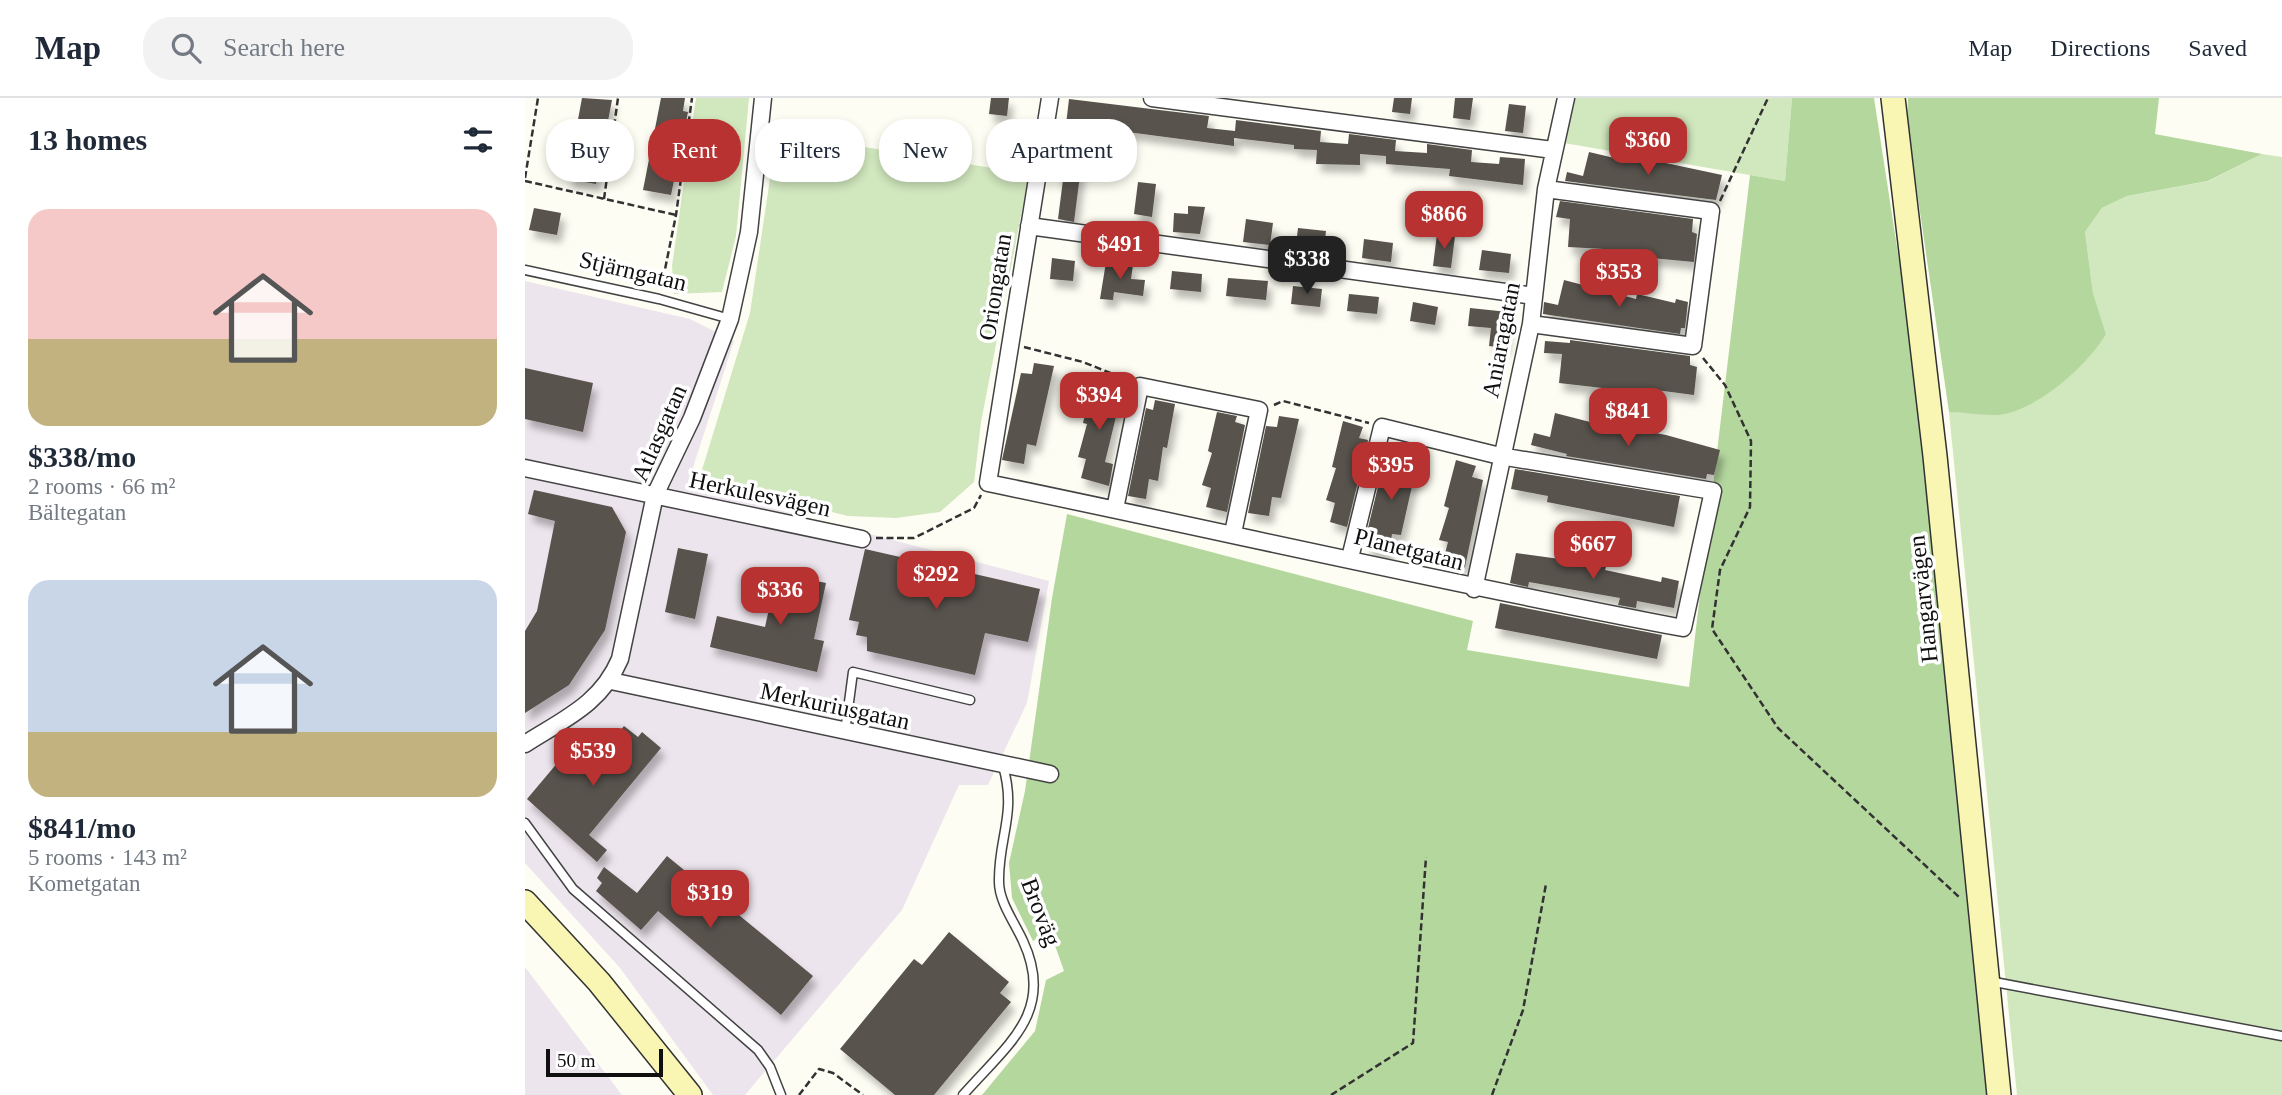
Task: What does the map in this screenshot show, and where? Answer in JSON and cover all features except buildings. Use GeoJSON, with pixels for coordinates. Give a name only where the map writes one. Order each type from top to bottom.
{"type":"FeatureCollection","features":[{"type":"Feature","properties":{"kind":"street","name":"Atlasgatan"},"geometry":{"type":"LineString","coordinates":[[525,744],[599,695],[611,681],[620,659],[655,495],[697,406],[730,319],[749,232],[763,98]]}},
{"type":"Feature","properties":{"kind":"street","name":"Oriongatan"},"geometry":{"type":"LineString","coordinates":[[988,483],[1050,98]]}},
{"type":"Feature","properties":{"kind":"street"},"geometry":{"type":"LineString","coordinates":[[1152,98],[1553,150]]}},
{"type":"Feature","properties":{"kind":"street","name":"Aniaragatan"},"geometry":{"type":"LineString","coordinates":[[1474,589],[1500,456],[1531,324],[1546,189],[1566,98]]}},
{"type":"Feature","properties":{"kind":"street","name":"Hangarvägen"},"geometry":{"type":"LineString","coordinates":[[1893,98],[1935,456],[2000,1095]]}},
{"type":"Feature","properties":{"kind":"street"},"geometry":{"type":"LineString","coordinates":[[1531,324],[1693,346],[1711,211],[1546,189]]}},
{"type":"Feature","properties":{"kind":"street"},"geometry":{"type":"LineString","coordinates":[[1028,226],[1534,296]]}},
{"type":"Feature","properties":{"kind":"street"},"geometry":{"type":"LineString","coordinates":[[1115,509],[1140,386],[1258,410],[1233,533]]}},
{"type":"Feature","properties":{"kind":"street"},"geometry":{"type":"LineString","coordinates":[[1350,558],[1382,427],[1500,456]]}},
{"type":"Feature","properties":{"kind":"street","name":"Planetgatan"},"geometry":{"type":"LineString","coordinates":[[988,483],[1350,558],[1474,589],[1683,628],[1713,491],[1500,456]]}},
{"type":"Feature","properties":{"kind":"street","name":"Herkulesvägen"},"geometry":{"type":"LineString","coordinates":[[525,468],[862,539]]}},
{"type":"Feature","properties":{"kind":"street","name":"Merkuriusgatan"},"geometry":{"type":"LineString","coordinates":[[611,681],[1050,774]]}},
{"type":"Feature","properties":{"kind":"street"},"geometry":{"type":"LineString","coordinates":[[525,902],[599,982],[690,1095]]}},
{"type":"Feature","properties":{"kind":"lane","name":"Stjärngatan"},"geometry":{"type":"LineString","coordinates":[[525,270],[659,299],[730,319]]}},
{"type":"Feature","properties":{"kind":"lane"},"geometry":{"type":"LineString","coordinates":[[845,732],[853,672],[970,700]]}},
{"type":"Feature","properties":{"kind":"lane","name":"Broväg"},"geometry":{"type":"LineString","coordinates":[[964,1095],[1022,1028],[1034,1001],[1035,970],[998,883],[1010,811],[1010,790],[1003,766]]}},
{"type":"Feature","properties":{"kind":"lane"},"geometry":{"type":"LineString","coordinates":[[525,822],[573,889],[758,1050],[770,1067],[781,1095]]}},
{"type":"Feature","properties":{"kind":"lane"},"geometry":{"type":"LineString","coordinates":[[1988,981],[2282,1036]]}},
{"type":"Feature","properties":{"kind":"path"},"geometry":{"type":"LineString","coordinates":[[538,98],[525,180],[676,215]]}},
{"type":"Feature","properties":{"kind":"path"},"geometry":{"type":"LineString","coordinates":[[604,199],[618,98]]}},
{"type":"Feature","properties":{"kind":"path"},"geometry":{"type":"LineString","coordinates":[[659,299],[676,215],[692,98]]}},
{"type":"Feature","properties":{"kind":"path"},"geometry":{"type":"LineString","coordinates":[[1711,211],[1724,195],[1768,98]]}},
{"type":"Feature","properties":{"kind":"path"},"geometry":{"type":"LineString","coordinates":[[1009,343],[1083,362],[1140,386]]}},
{"type":"Feature","properties":{"kind":"path"},"geometry":{"type":"LineString","coordinates":[[1693,346],[1725,385],[1751,441],[1750,507],[1720,570],[1712,629],[1778,728],[1982,918]]}},
{"type":"Feature","properties":{"kind":"path"},"geometry":{"type":"LineString","coordinates":[[1258,410],[1283,401],[1382,427]]}},
{"type":"Feature","properties":{"kind":"path"},"geometry":{"type":"LineString","coordinates":[[862,539],[914,538],[974,508],[988,483]]}},
{"type":"Feature","properties":{"kind":"path"},"geometry":{"type":"LineString","coordinates":[[1331,1095],[1413,1043],[1426,857]]}},
{"type":"Feature","properties":{"kind":"path"},"geometry":{"type":"LineString","coordinates":[[1492,1095],[1523,1010],[1546,884]]}},
{"type":"Feature","properties":{"kind":"path"},"geometry":{"type":"LineString","coordinates":[[799,1095],[819,1069],[834,1073],[863,1095]]}},
{"type":"Feature","properties":{"kind":"shaded area"},"geometry":{"type":"Polygon","coordinates":[[[525,281],[690,319],[734,341],[687,486],[1049,581],[1027,703],[988,785],[959,785],[902,910],[745,1095],[713,1095],[620,968],[525,863],[525,281]]]}},
{"type":"Feature","properties":{"kind":"shaded area"},"geometry":{"type":"Polygon","coordinates":[[[525,967],[622,1095],[525,1095],[525,967]]]}},
{"type":"Feature","properties":{"kind":"green space"},"geometry":{"type":"Polygon","coordinates":[[[696,98],[749,98],[736,236],[722,292],[674,294],[672,266],[684,182],[741,182],[741,119],[693,119],[696,98]]]}},
{"type":"Feature","properties":{"kind":"green space"},"geometry":{"type":"Polygon","coordinates":[[[1573,98],[1792,98],[1785,181],[1564,143],[1573,98]]]}},
{"type":"Feature","properties":{"kind":"green space"},"geometry":{"type":"Polygon","coordinates":[[[1792,98],[1874,98],[1911,338],[1988,1095],[982,1095],[1035,1031],[1046,980],[1064,971],[1050,931],[1033,941],[1012,898],[1009,863],[1025,791],[1052,598],[1067,514],[1473,621],[1467,650],[1689,687],[1750,175],[1785,181],[1792,98]]]}},
{"type":"Feature","properties":{"kind":"green space"},"geometry":{"type":"Polygon","coordinates":[[[1908,98],[2159,98],[2155,134],[2262,154],[2208,181],[2127,196],[2102,208],[2085,232],[2093,293],[2106,334],[2098,346],[2064,381],[2023,408],[1995,415],[1949,412],[1907,122],[1908,98]]]}},
{"type":"Feature","properties":{"kind":"green space"},"geometry":{"type":"Polygon","coordinates":[[[865,147],[879,149],[879,182],[972,182],[972,165],[986,167],[986,182],[1027,182],[981,422],[974,482],[940,512],[896,518],[848,516],[741,490],[698,483],[750,313],[769,182],[865,182],[865,147]]]}},
{"type":"Feature","properties":{"kind":"green space"},"geometry":{"type":"Polygon","coordinates":[[[2262,154],[2282,157],[2282,1095],[2017,1095],[1949,412],[2008,413],[2106,334],[2093,293],[2085,232],[2102,208],[2127,196],[2209,181],[2262,154]]]}}]}
